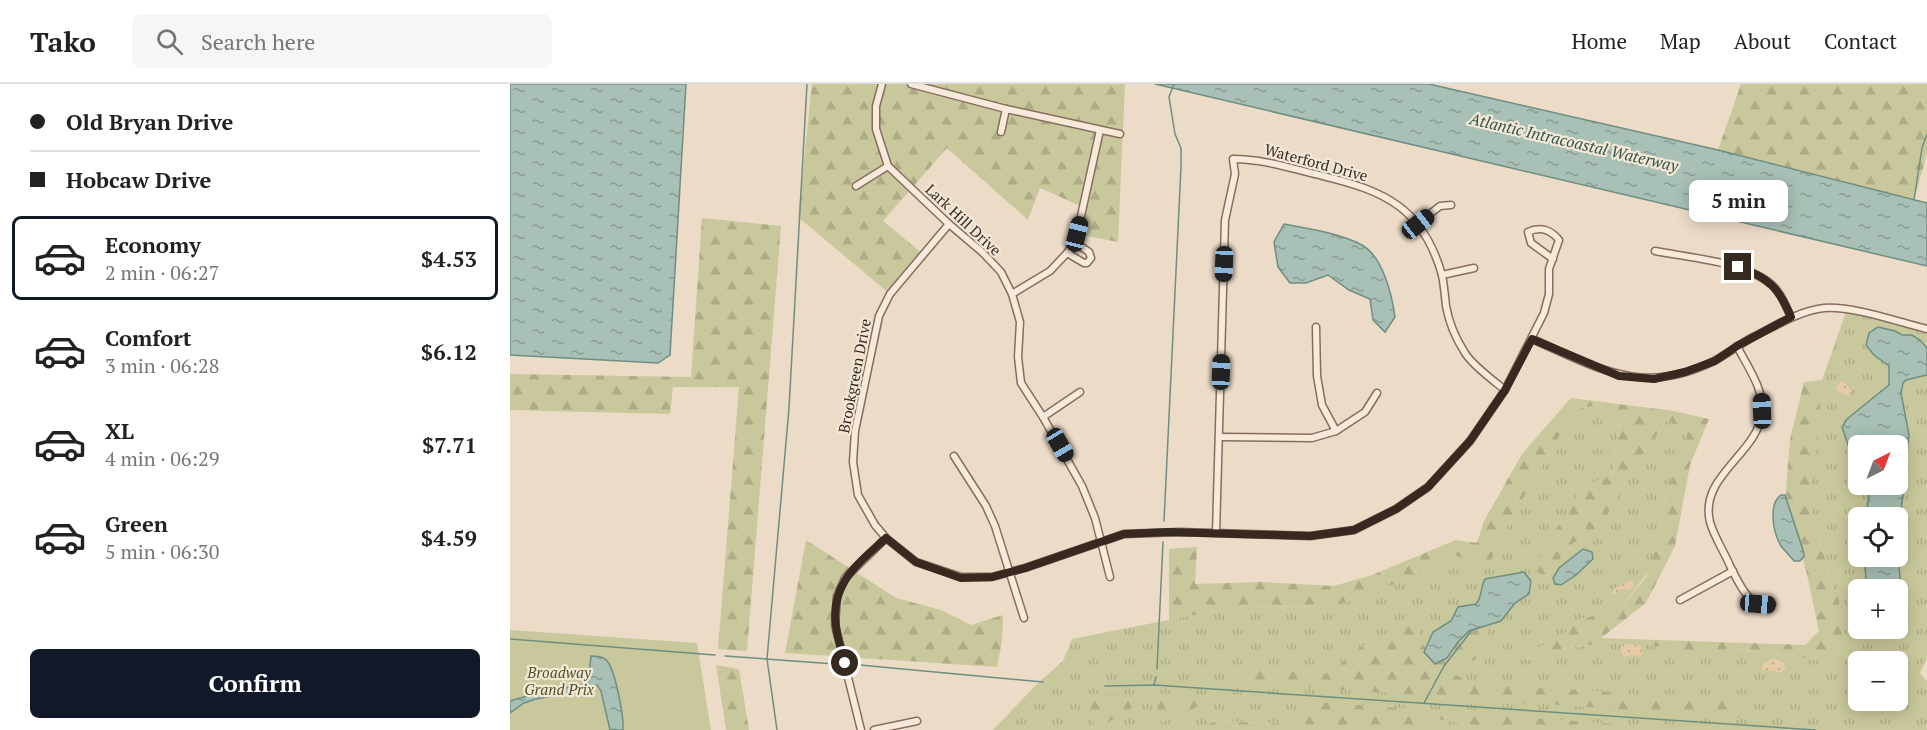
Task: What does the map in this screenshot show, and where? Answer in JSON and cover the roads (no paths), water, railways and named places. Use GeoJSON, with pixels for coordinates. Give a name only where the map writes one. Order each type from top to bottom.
{"type":"FeatureCollection","features":[{"type":"Feature","properties":{"kind":"street","name":"Lark Hill Drive"},"geometry":{"type":"LineString","coordinates":[[882,84],[876,106],[876,129],[888,166],[982,252],[1001,272],[1012,294],[1020,322],[1018,357],[1021,382],[1082,486],[1095,518],[1110,577]]}},
{"type":"Feature","properties":{"kind":"street"},"geometry":{"type":"LineString","coordinates":[[910,84],[1006,109],[1120,134]]}},
{"type":"Feature","properties":{"kind":"street"},"geometry":{"type":"LineString","coordinates":[[1001,132],[1006,109]]}},
{"type":"Feature","properties":{"kind":"street"},"geometry":{"type":"LineString","coordinates":[[1012,294],[1050,271],[1074,242],[1100,130]]}},
{"type":"Feature","properties":{"kind":"street","name":"Waterford Drive"},"geometry":{"type":"LineString","coordinates":[[1216,533],[1225,220],[1235,174],[1233,159],[1253,159],[1351,183],[1381,193],[1399,205],[1418,224],[1430,245],[1442,275],[1447,309],[1453,329],[1466,356],[1505,390]]}},
{"type":"Feature","properties":{"kind":"street"},"geometry":{"type":"LineString","coordinates":[[856,186],[888,166]]}},
{"type":"Feature","properties":{"kind":"street"},"geometry":{"type":"LineString","coordinates":[[1418,224],[1440,206],[1451,205]]}},
{"type":"Feature","properties":{"kind":"street","name":"Brookgreen Drive"},"geometry":{"type":"LineString","coordinates":[[949,224],[890,294],[879,316],[855,431],[854,462],[858,495],[886,538],[916,562],[961,578],[992,577],[1124,534],[1150,532],[1310,536],[1354,530],[1396,509],[1428,487],[1470,441],[1505,390],[1532,339],[1544,313],[1549,294],[1549,269],[1553,259],[1559,240],[1553,232],[1536,228],[1528,232],[1531,243],[1553,259]]}},
{"type":"Feature","properties":{"kind":"street"},"geometry":{"type":"LineString","coordinates":[[1067,253],[1084,263],[1091,258],[1089,252],[1074,242]]}},
{"type":"Feature","properties":{"kind":"street"},"geometry":{"type":"LineString","coordinates":[[1655,251],[1738,267],[1752,272],[1775,288],[1783,298],[1791,317]]}},
{"type":"Feature","properties":{"kind":"street"},"geometry":{"type":"LineString","coordinates":[[1442,275],[1474,268]]}},
{"type":"Feature","properties":{"kind":"street"},"geometry":{"type":"LineString","coordinates":[[1532,339],[1619,376],[1654,379],[1685,372],[1715,361],[1737,346],[1791,317],[1824,308],[1847,309],[1927,329]]}},
{"type":"Feature","properties":{"kind":"street"},"geometry":{"type":"LineString","coordinates":[[1316,327],[1317,376],[1322,405],[1336,431]]}},
{"type":"Feature","properties":{"kind":"street"},"geometry":{"type":"LineString","coordinates":[[1737,346],[1762,395],[1762,411],[1759,427],[1750,442],[1713,489],[1709,505],[1710,522],[1733,571],[1749,597],[1758,604],[1772,604]]}},
{"type":"Feature","properties":{"kind":"street"},"geometry":{"type":"LineString","coordinates":[[1043,417],[1080,392]]}},
{"type":"Feature","properties":{"kind":"street"},"geometry":{"type":"LineString","coordinates":[[1219,437],[1312,438],[1336,431],[1365,412],[1377,393]]}},
{"type":"Feature","properties":{"kind":"street"},"geometry":{"type":"LineString","coordinates":[[954,456],[986,506],[1024,618]]}},
{"type":"Feature","properties":{"kind":"street"},"geometry":{"type":"LineString","coordinates":[[861,730],[836,625],[837,596],[845,578],[886,538]]}},
{"type":"Feature","properties":{"kind":"street"},"geometry":{"type":"LineString","coordinates":[[1680,600],[1733,571]]}},
{"type":"Feature","properties":{"kind":"street"},"geometry":{"type":"LineString","coordinates":[[874,730],[917,721]]}},
{"type":"Feature","properties":{"kind":"water"},"geometry":{"type":"Polygon","coordinates":[[[510,84],[686,84],[670,355],[658,363],[510,355],[510,84]]]}},
{"type":"Feature","properties":{"kind":"water","name":"Atlantic Intracoastal Waterway"},"geometry":{"type":"Polygon","coordinates":[[[1155,84],[1429,84],[1718,150],[1927,203],[1927,266],[1155,84]]]}},
{"type":"Feature","properties":{"kind":"water"},"geometry":{"type":"Polygon","coordinates":[[[1284,224],[1344,237],[1362,245],[1376,258],[1389,288],[1394,308],[1395,317],[1385,332],[1373,320],[1370,299],[1349,290],[1328,275],[1306,283],[1290,283],[1278,267],[1274,242],[1284,224]]]}},
{"type":"Feature","properties":{"kind":"water"},"geometry":{"type":"Polygon","coordinates":[[[1878,327],[1902,335],[1912,335],[1927,348],[1927,375],[1906,380],[1901,393],[1909,435],[1908,444],[1908,435],[1848,435],[1848,445],[1842,427],[1847,419],[1889,385],[1889,366],[1874,355],[1866,345],[1869,333],[1878,327]]]}},
{"type":"Feature","properties":{"kind":"water"},"geometry":{"type":"Polygon","coordinates":[[[1781,495],[1785,495],[1803,550],[1804,556],[1800,561],[1794,561],[1781,546],[1776,534],[1773,512],[1774,505],[1781,495]]]}},
{"type":"Feature","properties":{"kind":"water"},"geometry":{"type":"Polygon","coordinates":[[[1870,495],[1903,495],[1901,507],[1868,507],[1870,495]]]}},
{"type":"Feature","properties":{"kind":"water"},"geometry":{"type":"Polygon","coordinates":[[[1583,549],[1592,552],[1593,559],[1561,585],[1555,584],[1553,578],[1559,568],[1583,549]]]}},
{"type":"Feature","properties":{"kind":"water"},"geometry":{"type":"Polygon","coordinates":[[[1899,567],[1900,579],[1866,579],[1865,568],[1899,567]]]}},
{"type":"Feature","properties":{"kind":"water"},"geometry":{"type":"Polygon","coordinates":[[[1524,572],[1531,581],[1529,594],[1515,603],[1501,621],[1469,631],[1447,658],[1435,664],[1424,652],[1433,632],[1451,621],[1458,607],[1476,604],[1485,579],[1524,572]]]}},
{"type":"Feature","properties":{"kind":"water"},"geometry":{"type":"Polygon","coordinates":[[[591,656],[600,657],[609,663],[620,704],[623,730],[610,730],[601,691],[597,685],[590,689],[536,699],[524,703],[510,713],[510,701],[541,692],[588,684],[591,656]]]}},
{"type":"Feature","properties":{"kind":"waterway"},"geometry":{"type":"LineString","coordinates":[[777,730],[767,659],[789,408],[807,84]]}},
{"type":"Feature","properties":{"kind":"waterway"},"geometry":{"type":"LineString","coordinates":[[1164,521],[1181,167],[1181,148],[1175,134],[1169,97],[1174,84]]}},
{"type":"Feature","properties":{"kind":"waterway"},"geometry":{"type":"LineString","coordinates":[[1914,200],[1922,148],[1927,134]]}},
{"type":"Feature","properties":{"kind":"waterway"},"geometry":{"type":"LineString","coordinates":[[1157,669],[1163,542]]}},
{"type":"Feature","properties":{"kind":"waterway"},"geometry":{"type":"LineString","coordinates":[[1424,703],[1444,666],[1472,630]]}},
{"type":"Feature","properties":{"kind":"waterway"},"geometry":{"type":"LineString","coordinates":[[510,639],[715,655]]}},
{"type":"Feature","properties":{"kind":"waterway"},"geometry":{"type":"LineString","coordinates":[[725,656],[835,664]]}},
{"type":"Feature","properties":{"kind":"waterway"},"geometry":{"type":"LineString","coordinates":[[860,665],[1043,682]]}},
{"type":"Feature","properties":{"kind":"waterway"},"geometry":{"type":"LineString","coordinates":[[1154,685],[1156,677]]}},
{"type":"Feature","properties":{"kind":"waterway"},"geometry":{"type":"LineString","coordinates":[[1105,686],[1154,685],[1815,730]]}},
{"type":"Feature","properties":{"kind":"park label","name":"Broadway Grand Prix"},"geometry":{"type":"Point","coordinates":[559,682]}}]}
